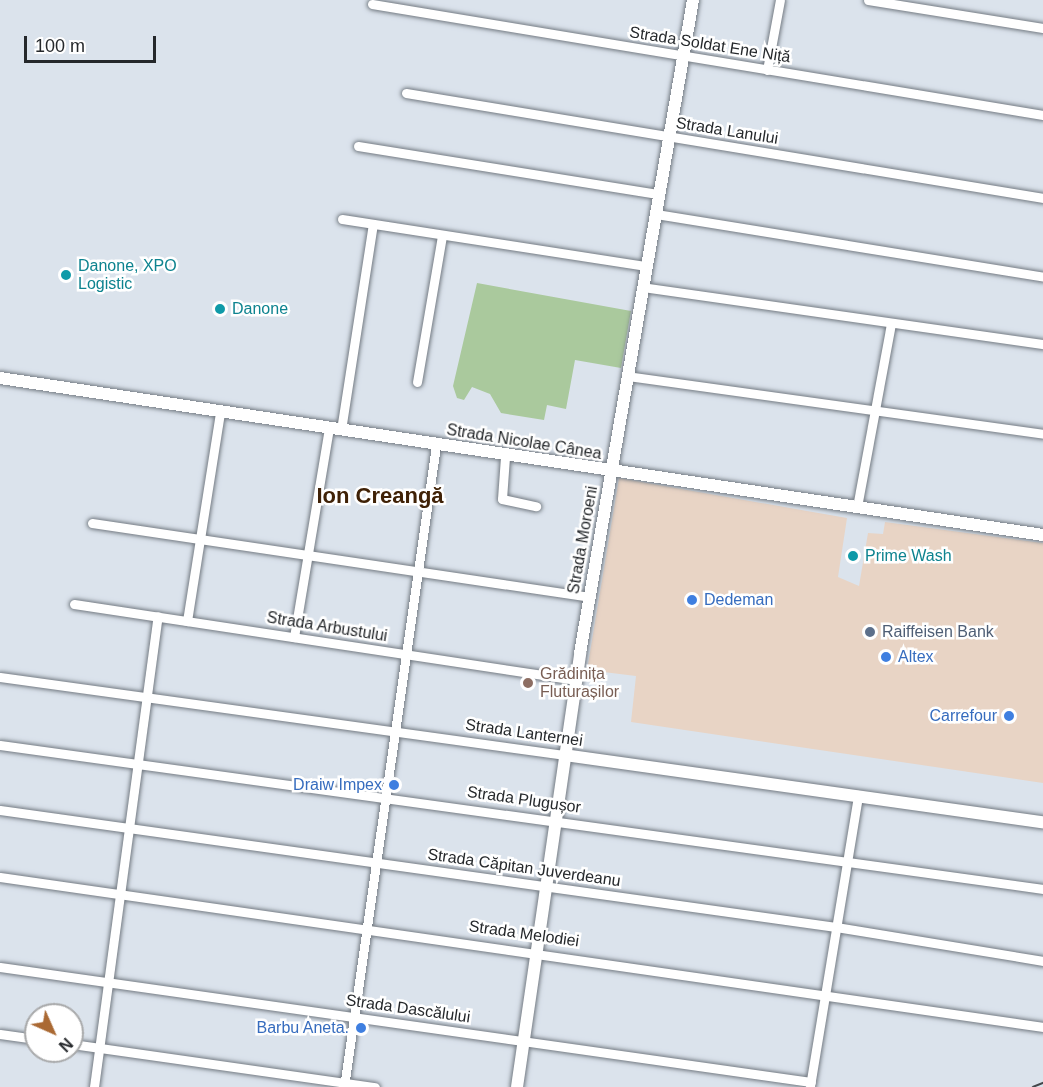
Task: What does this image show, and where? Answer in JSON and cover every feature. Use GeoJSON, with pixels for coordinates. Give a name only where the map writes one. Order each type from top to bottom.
{"type":"FeatureCollection","features":[{"type":"Feature","properties":{"kind":"street","name":"Strada Moroeni"},"geometry":{"type":"LineString","coordinates":[[517,1087],[576,680],[693,0]]}},
{"type":"Feature","properties":{"kind":"street"},"geometry":{"type":"LineString","coordinates":[[767,70],[780,0]]}},
{"type":"Feature","properties":{"kind":"street"},"geometry":{"type":"LineString","coordinates":[[868,0],[1043,28]]}},
{"type":"Feature","properties":{"kind":"street","name":"Strada Soldat Ene Niță"},"geometry":{"type":"LineString","coordinates":[[372,4],[401,4],[683,56],[1043,115]]}},
{"type":"Feature","properties":{"kind":"street","name":"Strada Lanului"},"geometry":{"type":"LineString","coordinates":[[406,93],[1043,198]]}},
{"type":"Feature","properties":{"kind":"street"},"geometry":{"type":"LineString","coordinates":[[358,146],[659,194]]}},
{"type":"Feature","properties":{"kind":"street"},"geometry":{"type":"LineString","coordinates":[[656,214],[1043,277]]}},
{"type":"Feature","properties":{"kind":"street"},"geometry":{"type":"LineString","coordinates":[[342,219],[646,266]]}},
{"type":"Feature","properties":{"kind":"street"},"geometry":{"type":"LineString","coordinates":[[294,637],[307,555],[335,429],[373,224]]}},
{"type":"Feature","properties":{"kind":"street"},"geometry":{"type":"LineString","coordinates":[[417,382],[442,235]]}},
{"type":"Feature","properties":{"kind":"street"},"geometry":{"type":"LineString","coordinates":[[642,287],[1043,344]]}},
{"type":"Feature","properties":{"kind":"street"},"geometry":{"type":"LineString","coordinates":[[857,507],[891,322]]}},
{"type":"Feature","properties":{"kind":"street"},"geometry":{"type":"LineString","coordinates":[[627,376],[1043,434]]}},
{"type":"Feature","properties":{"kind":"street","name":"Strada Nicolae Cânea"},"geometry":{"type":"LineString","coordinates":[[0,378],[505,457],[1043,535]]}},
{"type":"Feature","properties":{"kind":"street"},"geometry":{"type":"LineString","coordinates":[[187,621],[220,412]]}},
{"type":"Feature","properties":{"kind":"street"},"geometry":{"type":"LineString","coordinates":[[344,1085],[436,445]]}},
{"type":"Feature","properties":{"kind":"street"},"geometry":{"type":"LineString","coordinates":[[505,457],[502,499],[536,506]]}},
{"type":"Feature","properties":{"kind":"street"},"geometry":{"type":"LineString","coordinates":[[92,523],[590,597]]}},
{"type":"Feature","properties":{"kind":"street","name":"Strada Arbustului"},"geometry":{"type":"LineString","coordinates":[[74,604],[576,680]]}},
{"type":"Feature","properties":{"kind":"street"},"geometry":{"type":"LineString","coordinates":[[94,1087],[158,616]]}},
{"type":"Feature","properties":{"kind":"street","name":"Strada Lanternei"},"geometry":{"type":"LineString","coordinates":[[0,677],[1043,822]]}},
{"type":"Feature","properties":{"kind":"street","name":"Strada Plugușor"},"geometry":{"type":"LineString","coordinates":[[0,745],[848,858],[1043,889]]}},
{"type":"Feature","properties":{"kind":"street"},"geometry":{"type":"LineString","coordinates":[[811,1085],[858,795]]}},
{"type":"Feature","properties":{"kind":"street","name":"Strada Căpitan Juverdeanu"},"geometry":{"type":"LineString","coordinates":[[0,810],[836,927],[1043,961]]}},
{"type":"Feature","properties":{"kind":"street","name":"Strada Melodiei"},"geometry":{"type":"LineString","coordinates":[[0,877],[537,950],[1043,1027]]}},
{"type":"Feature","properties":{"kind":"street","name":"Strada Dascălului"},"geometry":{"type":"LineString","coordinates":[[0,967],[523,1041],[811,1085]]}},
{"type":"Feature","properties":{"kind":"street"},"geometry":{"type":"LineString","coordinates":[[0,1034],[24,1037]]}},
{"type":"Feature","properties":{"kind":"street"},"geometry":{"type":"LineString","coordinates":[[84,1046],[344,1085],[375,1087]]}},
{"type":"Feature","properties":{"kind":"shaded area"},"geometry":{"type":"Polygon","coordinates":[[[619,478],[847,518],[838,577],[859,586],[868,533],[883,534],[885,522],[1043,543],[1043,783],[631,722],[636,676],[587,670],[619,478]]]}},
{"type":"Feature","properties":{"kind":"green space"},"geometry":{"type":"Polygon","coordinates":[[[477,283],[631,311],[621,368],[575,360],[566,409],[547,405],[544,420],[501,413],[490,394],[472,387],[464,400],[457,398],[453,386],[477,283]]]}},
{"type":"Feature","properties":{"kind":"tram line"},"geometry":{"type":"LineString","coordinates":[[1033,1087],[1043,1083]]}},
{"type":"Feature","properties":{"kind":"place","name":"Danone, XPO Logistic"},"geometry":{"type":"Point","coordinates":[66,275]}},
{"type":"Feature","properties":{"kind":"place","name":"Danone"},"geometry":{"type":"Point","coordinates":[220,309]}},
{"type":"Feature","properties":{"kind":"place","name":"Prime Wash"},"geometry":{"type":"Point","coordinates":[853,556]}},
{"type":"Feature","properties":{"kind":"place","name":"Dedeman"},"geometry":{"type":"Point","coordinates":[692,600]}},
{"type":"Feature","properties":{"kind":"place","name":"Raiffeisen Bank"},"geometry":{"type":"Point","coordinates":[870,632]}},
{"type":"Feature","properties":{"kind":"place","name":"Altex"},"geometry":{"type":"Point","coordinates":[886,657]}},
{"type":"Feature","properties":{"kind":"place","name":"Grădinița Fluturașilor"},"geometry":{"type":"Point","coordinates":[528,683]}},
{"type":"Feature","properties":{"kind":"place","name":"Carrefour"},"geometry":{"type":"Point","coordinates":[1009,716]}},
{"type":"Feature","properties":{"kind":"place","name":"Draiw Impex"},"geometry":{"type":"Point","coordinates":[394,785]}},
{"type":"Feature","properties":{"kind":"place","name":"Barbu Aneta."},"geometry":{"type":"Point","coordinates":[361,1028]}},
{"type":"Feature","properties":{"kind":"district","name":"Ion Creangă"},"geometry":{"type":"Point","coordinates":[380,496]}}]}
